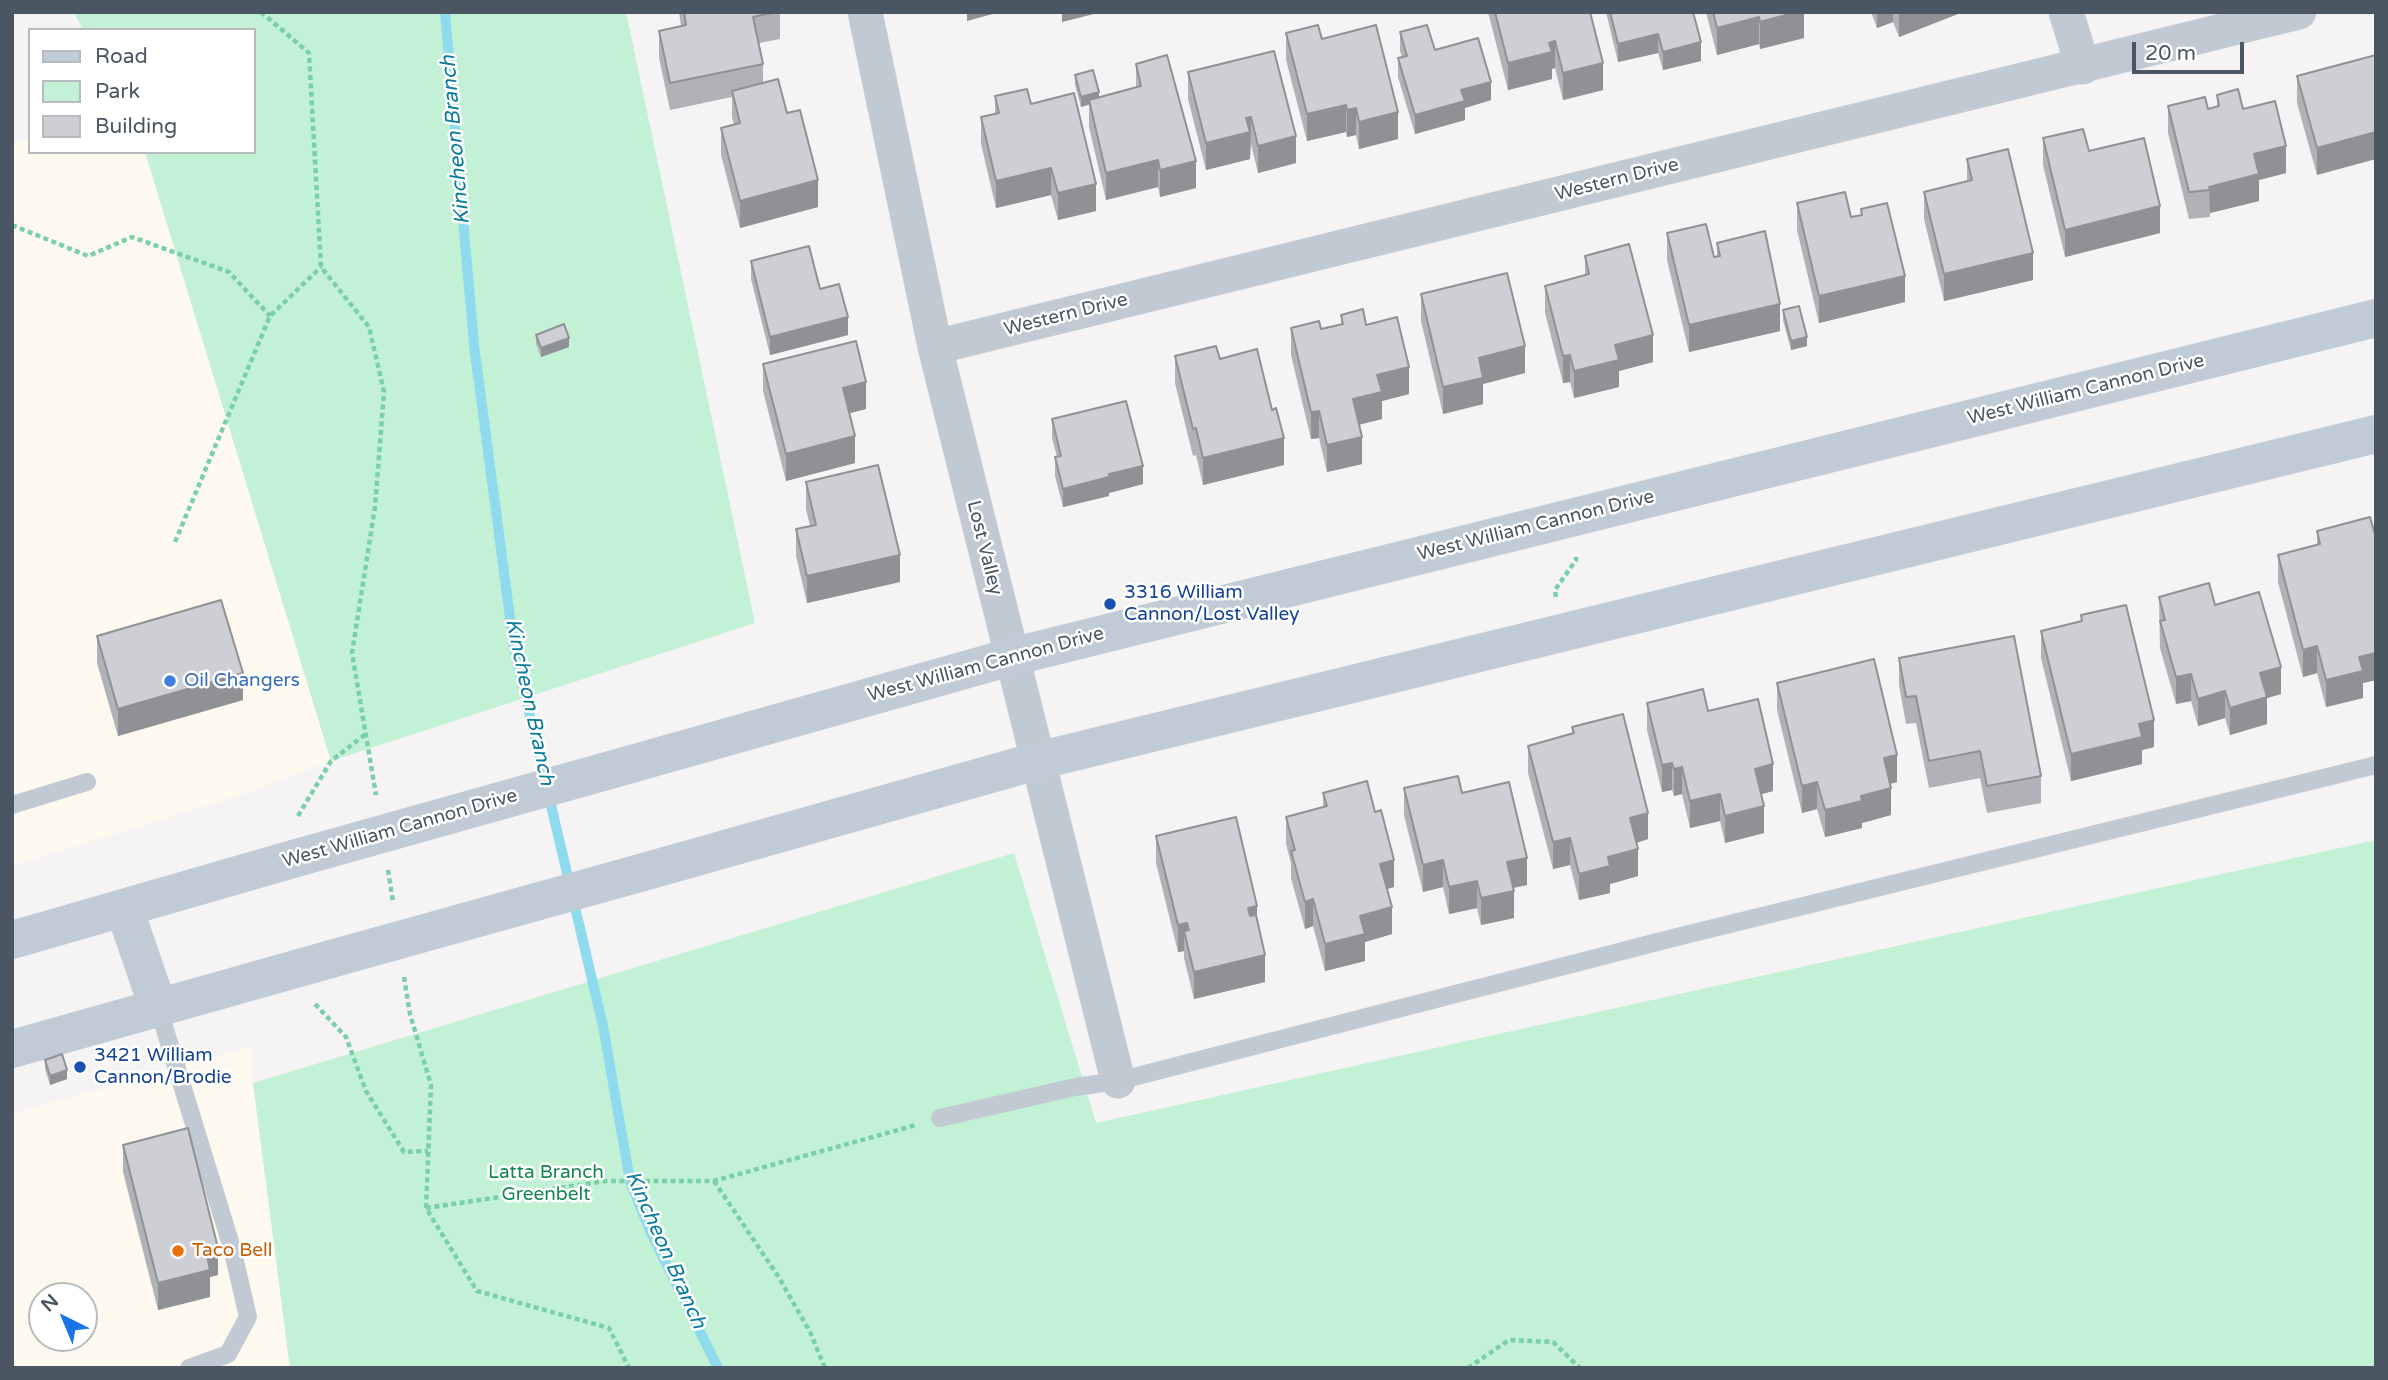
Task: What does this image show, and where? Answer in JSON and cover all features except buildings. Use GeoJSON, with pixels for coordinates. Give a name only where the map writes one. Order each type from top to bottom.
{"type":"FeatureCollection","features":[{"type":"Feature","properties":{"kind":"main road","name":"West William Cannon Drive"},"geometry":{"type":"LineString","coordinates":[[12,940],[124,908],[293,842],[603,772],[1011,657],[2376,318]]}},
{"type":"Feature","properties":{"kind":"main road"},"geometry":{"type":"LineString","coordinates":[[12,1049],[1037,761],[2376,434]]}},
{"type":"Feature","properties":{"kind":"main road"},"geometry":{"type":"LineString","coordinates":[[124,908],[158,1007]]}},
{"type":"Feature","properties":{"kind":"street","name":"Lost Valley"},"geometry":{"type":"LineString","coordinates":[[865,12],[935,347],[1118,1081]]}},
{"type":"Feature","properties":{"kind":"street"},"geometry":{"type":"LineString","coordinates":[[2066,12],[2083,67]]}},
{"type":"Feature","properties":{"kind":"street","name":"Western Drive"},"geometry":{"type":"LineString","coordinates":[[935,347],[2299,12]]}},
{"type":"Feature","properties":{"kind":"lane"},"geometry":{"type":"LineString","coordinates":[[940,1118],[1075,1087],[1118,1081],[1673,938],[2376,765]]}},
{"type":"Feature","properties":{"kind":"lane"},"geometry":{"type":"LineString","coordinates":[[12,805],[87,782]]}},
{"type":"Feature","properties":{"kind":"lane"},"geometry":{"type":"LineString","coordinates":[[158,1007],[233,1248],[248,1317],[229,1361],[190,1368]]}},
{"type":"Feature","properties":{"kind":"path"},"geometry":{"type":"LineString","coordinates":[[261,12],[309,53],[321,267],[369,327],[384,392],[375,507],[352,653],[377,800]]}},
{"type":"Feature","properties":{"kind":"path"},"geometry":{"type":"LineString","coordinates":[[12,225],[88,256],[132,237],[229,272],[270,316]]}},
{"type":"Feature","properties":{"kind":"path"},"geometry":{"type":"LineString","coordinates":[[175,542],[270,316],[321,267]]}},
{"type":"Feature","properties":{"kind":"path"},"geometry":{"type":"LineString","coordinates":[[1559,608],[1555,590],[1576,559],[1575,550]]}},
{"type":"Feature","properties":{"kind":"path"},"geometry":{"type":"LineString","coordinates":[[293,842],[331,761],[367,733]]}},
{"type":"Feature","properties":{"kind":"path"},"geometry":{"type":"LineString","coordinates":[[387,867],[393,907]]}},
{"type":"Feature","properties":{"kind":"path"},"geometry":{"type":"LineString","coordinates":[[404,974],[410,1014],[431,1085],[426,1208],[477,1291],[609,1328],[629,1368]]}},
{"type":"Feature","properties":{"kind":"path"},"geometry":{"type":"LineString","coordinates":[[313,1003],[346,1037],[366,1090],[404,1152],[428,1151]]}},
{"type":"Feature","properties":{"kind":"path"},"geometry":{"type":"LineString","coordinates":[[426,1208],[606,1181],[714,1181],[940,1118]]}},
{"type":"Feature","properties":{"kind":"path"},"geometry":{"type":"LineString","coordinates":[[714,1181],[778,1276],[810,1332],[825,1368]]}},
{"type":"Feature","properties":{"kind":"path"},"geometry":{"type":"LineString","coordinates":[[1468,1368],[1509,1340],[1553,1342],[1580,1368]]}},
{"type":"Feature","properties":{"kind":"shaded area"},"geometry":{"type":"Polygon","coordinates":[[[28,139],[28,154],[146,154],[331,761],[247,793],[12,866],[12,143],[28,139]]]}},
{"type":"Feature","properties":{"kind":"shaded area"},"geometry":{"type":"Polygon","coordinates":[[[252,1046],[253,1083],[290,1368],[12,1368],[12,1114],[252,1046]]]}},
{"type":"Feature","properties":{"kind":"green space"},"geometry":{"type":"Polygon","coordinates":[[[74,12],[626,12],[755,623],[331,761],[146,154],[256,154],[256,28],[82,28],[74,12]]]}},
{"type":"Feature","properties":{"kind":"green space","name":"Latta Branch Greenbelt"},"geometry":{"type":"Polygon","coordinates":[[[2376,840],[2376,1368],[290,1368],[253,1083],[1014,853],[1096,1123],[2376,840]]]}},
{"type":"Feature","properties":{"kind":"waterway","name":"Kincheon Branch"},"geometry":{"type":"LineString","coordinates":[[445,12],[474,345],[514,648],[603,1026],[630,1181],[650,1231],[718,1368]]}},
{"type":"Feature","properties":{"kind":"place","name":"3316 William Cannon/Lost Valley"},"geometry":{"type":"Point","coordinates":[1110,604]}},
{"type":"Feature","properties":{"kind":"place","name":"Oil Changers"},"geometry":{"type":"Point","coordinates":[170,681]}},
{"type":"Feature","properties":{"kind":"place","name":"3421 William Cannon/Brodie"},"geometry":{"type":"Point","coordinates":[80,1067]}},
{"type":"Feature","properties":{"kind":"place","name":"Taco Bell"},"geometry":{"type":"Point","coordinates":[178,1251]}}]}
